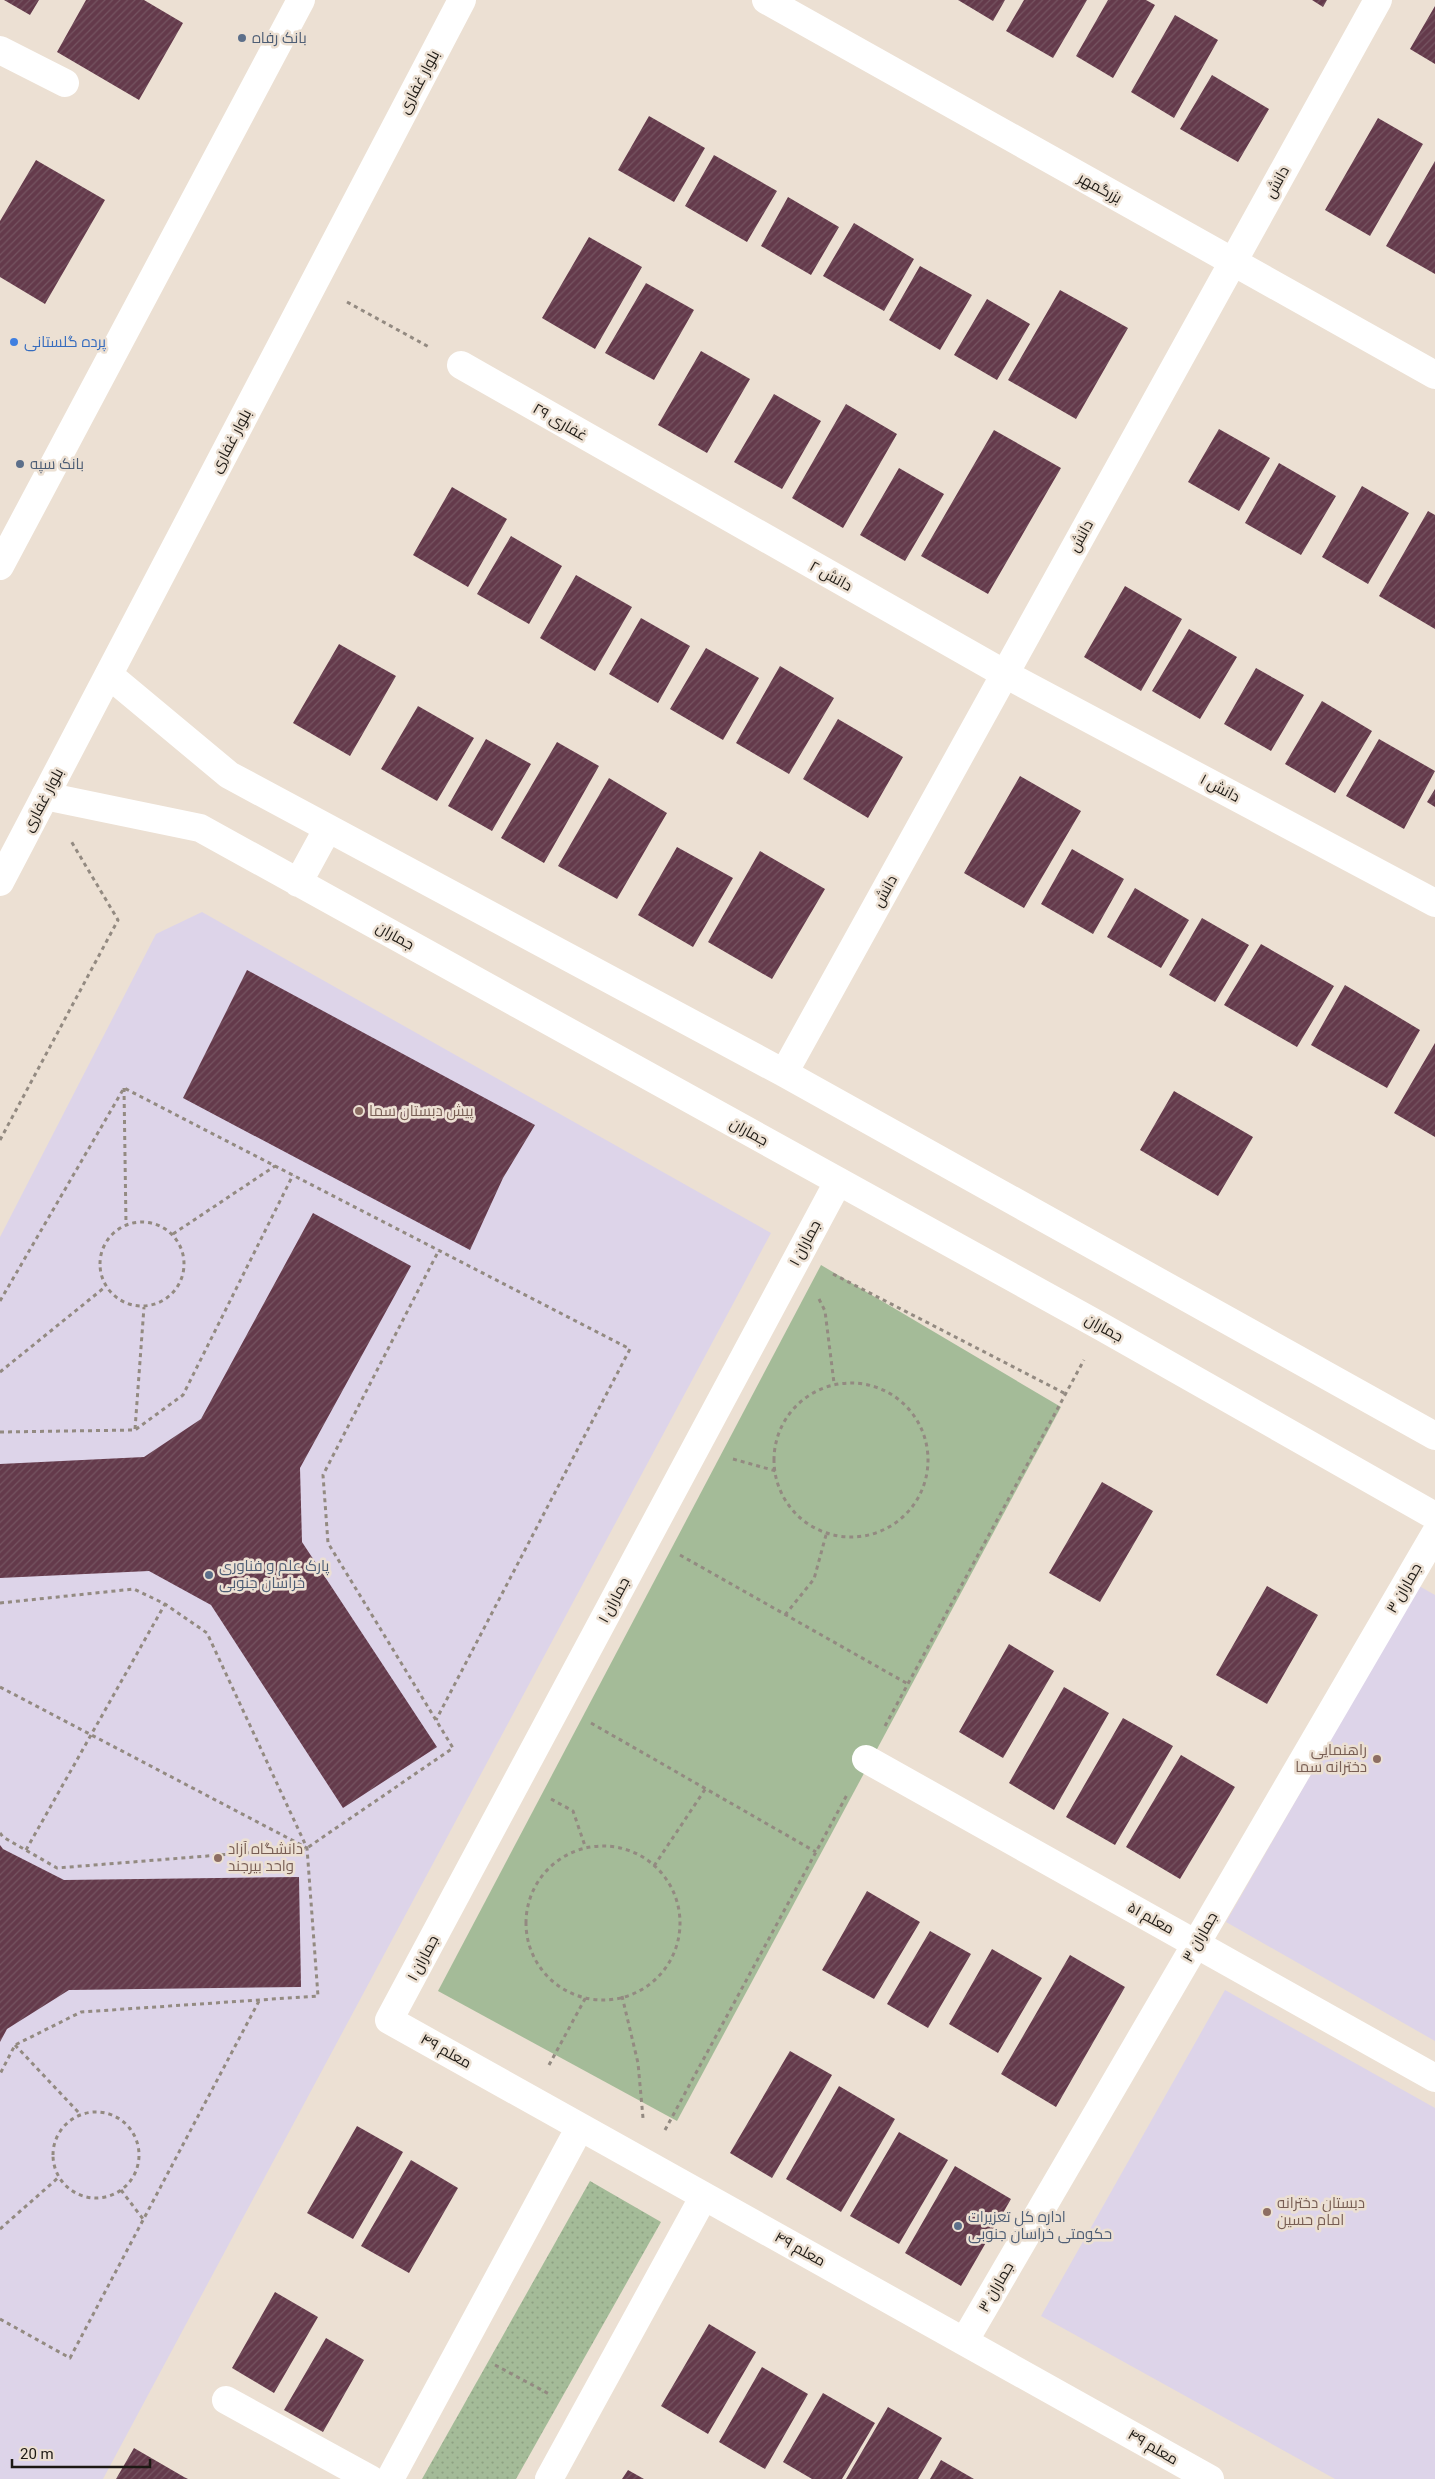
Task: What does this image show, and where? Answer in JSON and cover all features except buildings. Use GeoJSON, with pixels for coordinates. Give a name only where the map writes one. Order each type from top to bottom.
{"type":"FeatureCollection","features":[{"type":"Feature","properties":{"kind":"street"},"geometry":{"type":"LineString","coordinates":[[0,566],[300,0]]}},
{"type":"Feature","properties":{"kind":"street","name":"بلوار غفاری"},"geometry":{"type":"LineString","coordinates":[[0,882],[462,0]]}},
{"type":"Feature","properties":{"kind":"street","name":"بزرگمهر"},"geometry":{"type":"LineString","coordinates":[[766,0],[1435,375]]}},
{"type":"Feature","properties":{"kind":"street","name":"دانش"},"geometry":{"type":"LineString","coordinates":[[784,1073],[1378,0]]}},
{"type":"Feature","properties":{"kind":"street"},"geometry":{"type":"LineString","coordinates":[[0,50],[65,83]]}},
{"type":"Feature","properties":{"kind":"street","name":"غفاری ۲۹"},"geometry":{"type":"LineString","coordinates":[[461,365],[658,478]]}},
{"type":"Feature","properties":{"kind":"street","name":"دانش ۲"},"geometry":{"type":"LineString","coordinates":[[658,478],[1005,674]]}},
{"type":"Feature","properties":{"kind":"street","name":"دانش ۱"},"geometry":{"type":"LineString","coordinates":[[1005,674],[1435,903]]}},
{"type":"Feature","properties":{"kind":"street"},"geometry":{"type":"LineString","coordinates":[[109,675],[229,775],[784,1073],[1435,1436]]}},
{"type":"Feature","properties":{"kind":"street","name":"جماران"},"geometry":{"type":"LineString","coordinates":[[45,796],[200,828],[1102,1327],[1435,1516]]}},
{"type":"Feature","properties":{"kind":"street"},"geometry":{"type":"LineString","coordinates":[[298,882],[328,828]]}},
{"type":"Feature","properties":{"kind":"street","name":"جماران ۱"},"geometry":{"type":"LineString","coordinates":[[390,2020],[838,1182]]}},
{"type":"Feature","properties":{"kind":"street","name":"جماران ۳"},"geometry":{"type":"LineString","coordinates":[[965,2340],[1435,1534]]}},
{"type":"Feature","properties":{"kind":"street","name":"معلم ۵۱"},"geometry":{"type":"LineString","coordinates":[[866,1759],[1435,2078]]}},
{"type":"Feature","properties":{"kind":"street","name":"معلم ۴۹"},"geometry":{"type":"LineString","coordinates":[[390,2020],[965,2340],[1210,2479]]}},
{"type":"Feature","properties":{"kind":"street"},"geometry":{"type":"LineString","coordinates":[[390,2479],[580,2127]]}},
{"type":"Feature","properties":{"kind":"street"},"geometry":{"type":"LineString","coordinates":[[549,2479],[704,2196]]}},
{"type":"Feature","properties":{"kind":"street"},"geometry":{"type":"LineString","coordinates":[[226,2400],[370,2479]]}},
{"type":"Feature","properties":{"kind":"path"},"geometry":{"type":"LineString","coordinates":[[313,284],[461,365]]}},
{"type":"Feature","properties":{"kind":"path"},"geometry":{"type":"LineString","coordinates":[[0,1140],[118,920],[45,796]]}},
{"type":"Feature","properties":{"kind":"path"},"geometry":{"type":"LineString","coordinates":[[124,1088],[630,1349],[436,1720]]}},
{"type":"Feature","properties":{"kind":"path"},"geometry":{"type":"LineString","coordinates":[[124,1088],[126,1224]]}},
{"type":"Feature","properties":{"kind":"path"},"geometry":{"type":"LineString","coordinates":[[0,1301],[124,1088]]}},
{"type":"Feature","properties":{"kind":"path"},"geometry":{"type":"LineString","coordinates":[[173,1234],[275,1166]]}},
{"type":"Feature","properties":{"kind":"path"},"geometry":{"type":"LineString","coordinates":[[0,1432],[135,1430],[183,1395],[293,1175]]}},
{"type":"Feature","properties":{"kind":"path"},"geometry":{"type":"LineString","coordinates":[[151,1221],[173,1234],[185,1256],[183,1280],[167,1300],[144,1307],[121,1303],[105,1287],[98,1262],[106,1239],[126,1224],[151,1221]]}},
{"type":"Feature","properties":{"kind":"path"},"geometry":{"type":"LineString","coordinates":[[0,1832],[3,1837],[57,1868],[307,1848],[453,1748],[328,1543],[322,1475],[439,1250]]}},
{"type":"Feature","properties":{"kind":"path"},"geometry":{"type":"LineString","coordinates":[[798,1256],[825,1311],[834,1383]]}},
{"type":"Feature","properties":{"kind":"path"},"geometry":{"type":"LineString","coordinates":[[798,1256],[1066,1394]]}},
{"type":"Feature","properties":{"kind":"path"},"geometry":{"type":"LineString","coordinates":[[0,1372],[105,1287]]}},
{"type":"Feature","properties":{"kind":"path"},"geometry":{"type":"LineString","coordinates":[[135,1430],[144,1307]]}},
{"type":"Feature","properties":{"kind":"path"},"geometry":{"type":"LineString","coordinates":[[834,1383],[878,1385],[914,1412],[930,1453],[922,1497],[890,1529],[847,1539],[826,1535],[805,1524],[778,1488],[773,1444],[794,1404],[834,1383]]}},
{"type":"Feature","properties":{"kind":"path"},"geometry":{"type":"LineString","coordinates":[[785,1614],[814,1579],[826,1535]]}},
{"type":"Feature","properties":{"kind":"path"},"geometry":{"type":"LineString","coordinates":[[648,1537],[908,1684]]}},
{"type":"Feature","properties":{"kind":"path"},"geometry":{"type":"LineString","coordinates":[[0,1603],[134,1589],[165,1604],[207,1633],[307,1848],[318,1996],[81,2012],[15,2045],[0,2074]]}},
{"type":"Feature","properties":{"kind":"path"},"geometry":{"type":"LineString","coordinates":[[26,1850],[165,1604]]}},
{"type":"Feature","properties":{"kind":"path"},"geometry":{"type":"LineString","coordinates":[[0,1687],[307,1848]]}},
{"type":"Feature","properties":{"kind":"path"},"geometry":{"type":"LineString","coordinates":[[558,1704],[816,1852]]}},
{"type":"Feature","properties":{"kind":"path"},"geometry":{"type":"LineString","coordinates":[[517,1780],[572,1811],[585,1846]]}},
{"type":"Feature","properties":{"kind":"path"},"geometry":{"type":"LineString","coordinates":[[654,1866],[706,1788]]}},
{"type":"Feature","properties":{"kind":"path"},"geometry":{"type":"LineString","coordinates":[[585,1846],[629,1848],[654,1866],[665,1875],[682,1916],[673,1960],[642,1992],[598,2001],[556,1986],[529,1951],[525,1906],[546,1868],[585,1846]]}},
{"type":"Feature","properties":{"kind":"path"},"geometry":{"type":"LineString","coordinates":[[622,1996],[638,2063],[647,2164]]}},
{"type":"Feature","properties":{"kind":"path"},"geometry":{"type":"LineString","coordinates":[[530,2099],[586,1997]]}},
{"type":"Feature","properties":{"kind":"path"},"geometry":{"type":"LineString","coordinates":[[0,2319],[70,2358],[260,2000]]}},
{"type":"Feature","properties":{"kind":"path"},"geometry":{"type":"LineString","coordinates":[[15,2045],[80,2114]]}},
{"type":"Feature","properties":{"kind":"path"},"geometry":{"type":"LineString","coordinates":[[105,2112],[127,2124],[139,2146],[136,2171],[121,2190],[97,2198],[75,2194],[59,2178],[52,2154],[60,2129],[80,2114],[105,2112]]}},
{"type":"Feature","properties":{"kind":"path"},"geometry":{"type":"LineString","coordinates":[[0,2229],[59,2178]]}},
{"type":"Feature","properties":{"kind":"path"},"geometry":{"type":"LineString","coordinates":[[121,2190],[143,2219]]}},
{"type":"Feature","properties":{"kind":"path"},"geometry":{"type":"LineString","coordinates":[[462,2347],[585,2413]]}},
{"type":"Feature","properties":{"kind":"shaded area","name":"دانشگاه آزاد واحد بیرجند"},"geometry":{"type":"Polygon","coordinates":[[[202,912],[771,1233],[103,2479],[0,2479],[0,1237],[156,934],[202,912]]]}},
{"type":"Feature","properties":{"kind":"shaded area","name":"راهنمایی دخترانه سما"},"geometry":{"type":"Polygon","coordinates":[[[1419,1586],[1435,1595],[1435,2041],[1226,1922],[1419,1586]]]}},
{"type":"Feature","properties":{"kind":"shaded area","name":"دبستان دخترانه امام حسین"},"geometry":{"type":"Polygon","coordinates":[[[1225,1990],[1435,2108],[1435,2479],[1335,2479],[1041,2316],[1225,1990]]]}},
{"type":"Feature","properties":{"kind":"green space"},"geometry":{"type":"Polygon","coordinates":[[[821,1265],[1061,1407],[677,2121],[438,1991],[821,1265]]]}},
{"type":"Feature","properties":{"kind":"green space"},"geometry":{"type":"Polygon","coordinates":[[[590,2181],[661,2222],[516,2479],[422,2479],[590,2181]]]}},
{"type":"Feature","properties":{"kind":"place","name":"بانک رفاه"},"geometry":{"type":"Point","coordinates":[242,38]}},
{"type":"Feature","properties":{"kind":"place","name":"پرده گلستانی"},"geometry":{"type":"Point","coordinates":[14,342]}},
{"type":"Feature","properties":{"kind":"place","name":"بانک سپه"},"geometry":{"type":"Point","coordinates":[20,464]}},
{"type":"Feature","properties":{"kind":"place","name":"پیش دبستان سما"},"geometry":{"type":"Point","coordinates":[359,1111]}},
{"type":"Feature","properties":{"kind":"place","name":"پارک علم و فناوری خراسان جنوبی"},"geometry":{"type":"Point","coordinates":[209,1575]}},
{"type":"Feature","properties":{"kind":"place","name":"راهنمایی دخترانه سما"},"geometry":{"type":"Point","coordinates":[1377,1759]}},
{"type":"Feature","properties":{"kind":"place","name":"دانشگاه آزاد واحد بیرجند"},"geometry":{"type":"Point","coordinates":[218,1858]}},
{"type":"Feature","properties":{"kind":"place","name":"دبستان دخترانه امام حسین"},"geometry":{"type":"Point","coordinates":[1267,2212]}},
{"type":"Feature","properties":{"kind":"place","name":"اداره کل تعزیرات حکومتی خراسان جنوبی"},"geometry":{"type":"Point","coordinates":[958,2226]}}]}
